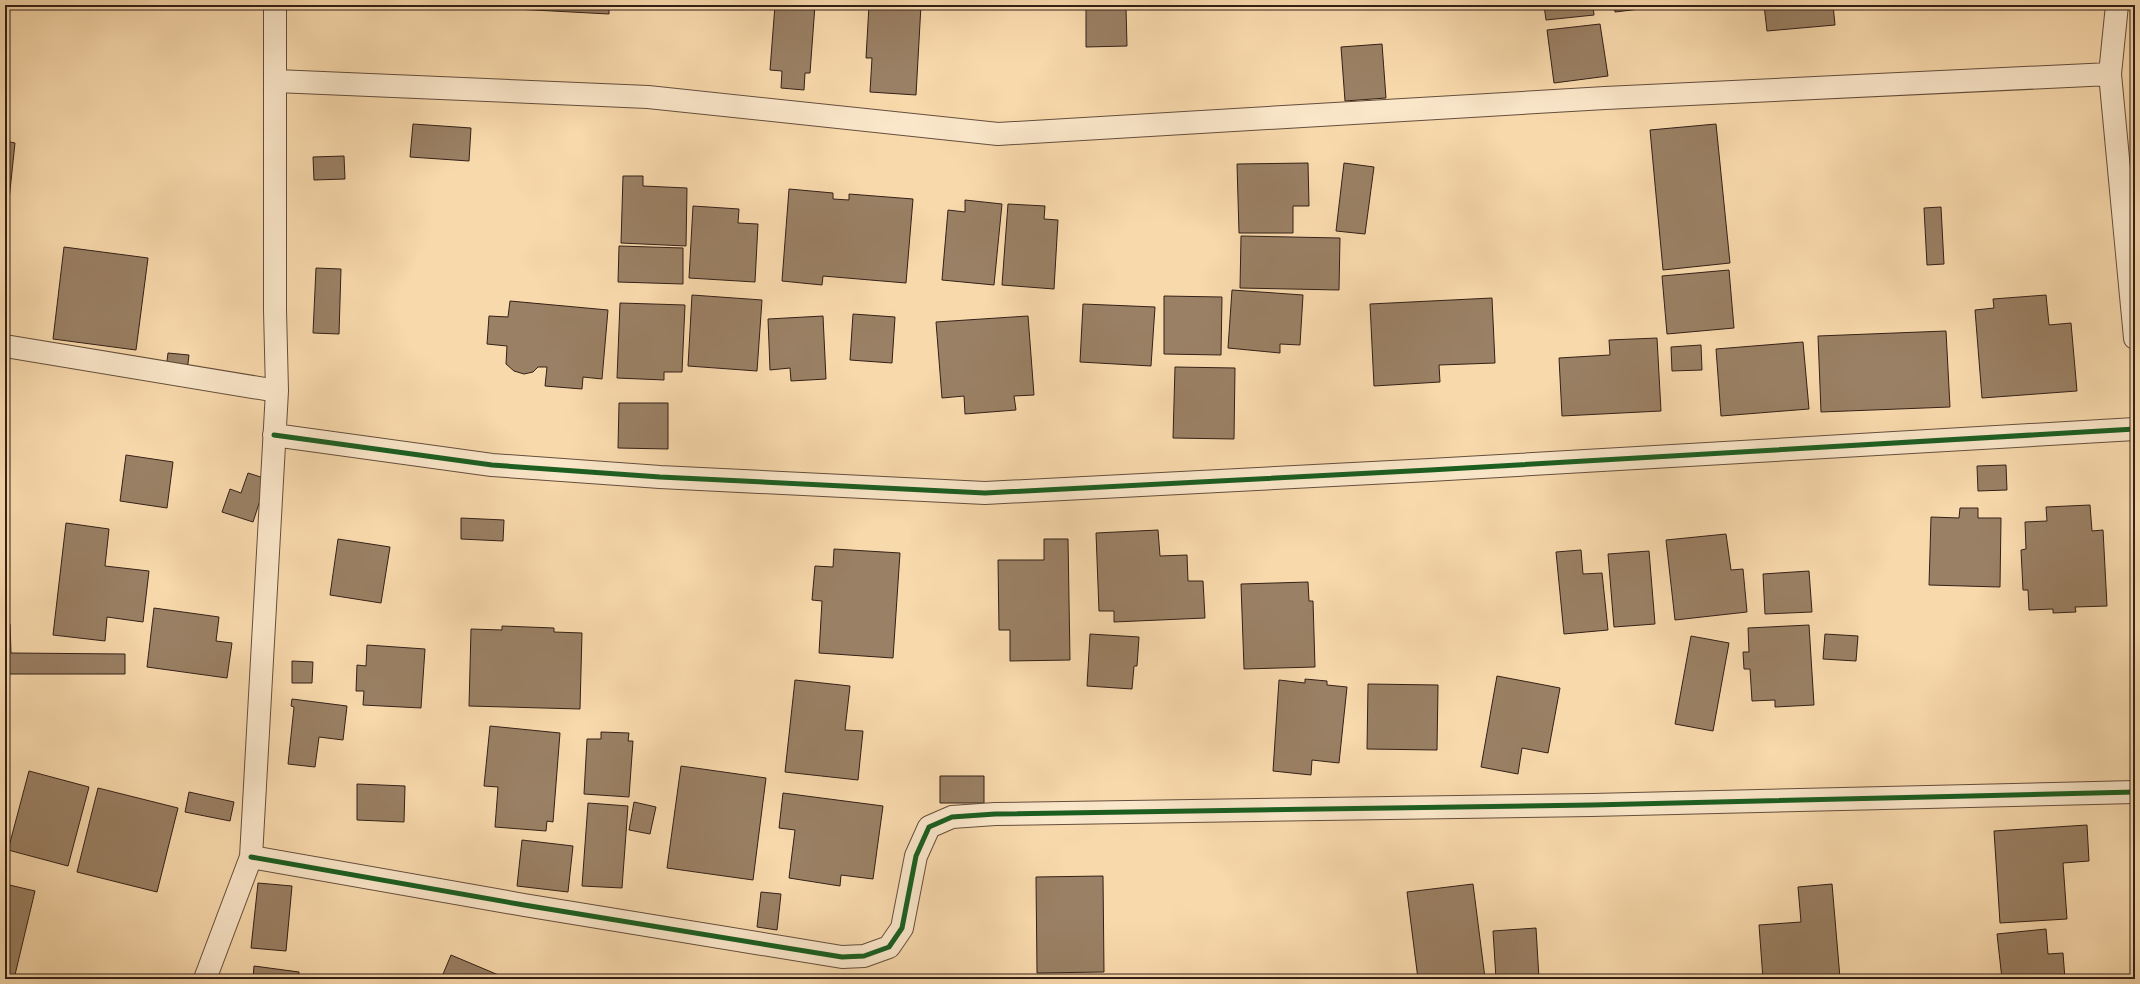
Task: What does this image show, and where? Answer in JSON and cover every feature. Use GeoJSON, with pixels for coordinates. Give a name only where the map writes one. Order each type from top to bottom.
{"type":"FeatureCollection","features":[{"type":"Feature","properties":{"kind":"street"},"geometry":{"type":"LineString","coordinates":[[205,979],[251,857],[277,391],[275,310],[275,5]]}},
{"type":"Feature","properties":{"kind":"street"},"geometry":{"type":"LineString","coordinates":[[2116,5],[2110,74],[2135,338]]}},
{"type":"Feature","properties":{"kind":"street"},"geometry":{"type":"LineString","coordinates":[[276,81],[648,97],[998,134],[1598,99],[2110,74]]}},
{"type":"Feature","properties":{"kind":"street"},"geometry":{"type":"LineString","coordinates":[[5,346],[277,391]]}},
{"type":"Feature","properties":{"kind":"street"},"geometry":{"type":"LineString","coordinates":[[274,435],[492,465],[660,477],[985,493],[1438,469],[2135,429]]}},
{"type":"Feature","properties":{"kind":"street"},"geometry":{"type":"LineString","coordinates":[[251,857],[524,905],[842,957],[857,957],[890,947],[902,928],[916,856],[929,827],[952,817],[995,814],[1608,804],[2135,792]]}},
{"type":"Feature","properties":{"kind":"building"},"geometry":{"type":"Polygon","coordinates":[[[515,5],[609,5],[609,14],[515,9],[515,5]]]}},
{"type":"Feature","properties":{"kind":"building"},"geometry":{"type":"Polygon","coordinates":[[[775,5],[815,5],[810,73],[805,73],[804,90],[781,88],[782,71],[770,70],[775,5]]]}},
{"type":"Feature","properties":{"kind":"building"},"geometry":{"type":"Polygon","coordinates":[[[869,5],[921,5],[916,95],[870,92],[872,58],[866,58],[869,5]]]}},
{"type":"Feature","properties":{"kind":"building"},"geometry":{"type":"Polygon","coordinates":[[[1086,5],[1185,5],[1185,7],[1126,8],[1127,46],[1086,47],[1086,5]]]}},
{"type":"Feature","properties":{"kind":"building"},"geometry":{"type":"Polygon","coordinates":[[[1544,5],[1593,5],[1594,15],[1546,20],[1544,5]]]}},
{"type":"Feature","properties":{"kind":"building"},"geometry":{"type":"Polygon","coordinates":[[[1614,5],[1640,5],[1640,9],[1615,12],[1614,5]]]}},
{"type":"Feature","properties":{"kind":"building"},"geometry":{"type":"Polygon","coordinates":[[[1764,5],[1833,5],[1835,25],[1767,31],[1764,5]]]}},
{"type":"Feature","properties":{"kind":"building"},"geometry":{"type":"Polygon","coordinates":[[[1600,24],[1608,76],[1554,83],[1547,30],[1600,24]]]}},
{"type":"Feature","properties":{"kind":"building"},"geometry":{"type":"Polygon","coordinates":[[[1382,44],[1386,98],[1345,101],[1341,47],[1382,44]]]}},
{"type":"Feature","properties":{"kind":"building"},"geometry":{"type":"Polygon","coordinates":[[[413,124],[471,128],[469,161],[410,157],[413,124]]]}},
{"type":"Feature","properties":{"kind":"building"},"geometry":{"type":"Polygon","coordinates":[[[1716,124],[1730,263],[1663,270],[1650,130],[1716,124]]]}},
{"type":"Feature","properties":{"kind":"building"},"geometry":{"type":"Polygon","coordinates":[[[5,141],[15,143],[5,238],[5,141]]]}},
{"type":"Feature","properties":{"kind":"building"},"geometry":{"type":"Polygon","coordinates":[[[344,156],[345,179],[314,180],[313,157],[344,156]]]}},
{"type":"Feature","properties":{"kind":"building"},"geometry":{"type":"Polygon","coordinates":[[[1308,163],[1309,206],[1293,206],[1293,233],[1239,233],[1237,164],[1308,163]]]}},
{"type":"Feature","properties":{"kind":"building"},"geometry":{"type":"Polygon","coordinates":[[[1344,163],[1374,167],[1365,234],[1336,231],[1344,163]]]}},
{"type":"Feature","properties":{"kind":"building"},"geometry":{"type":"Polygon","coordinates":[[[623,176],[643,176],[643,186],[687,188],[686,246],[621,243],[623,176]]]}},
{"type":"Feature","properties":{"kind":"building"},"geometry":{"type":"Polygon","coordinates":[[[789,189],[833,193],[833,199],[849,200],[849,194],[913,199],[906,283],[823,276],[822,285],[782,281],[789,189]]]}},
{"type":"Feature","properties":{"kind":"building"},"geometry":{"type":"Polygon","coordinates":[[[965,200],[1002,204],[994,285],[942,280],[948,210],[965,212],[965,200]]]}},
{"type":"Feature","properties":{"kind":"building"},"geometry":{"type":"Polygon","coordinates":[[[1008,204],[1045,206],[1044,219],[1058,220],[1054,289],[1002,285],[1008,204]]]}},
{"type":"Feature","properties":{"kind":"building"},"geometry":{"type":"Polygon","coordinates":[[[693,206],[739,209],[738,223],[758,224],[755,282],[689,278],[693,206]]]}},
{"type":"Feature","properties":{"kind":"building"},"geometry":{"type":"Polygon","coordinates":[[[1941,207],[1944,264],[1927,265],[1924,208],[1941,207]]]}},
{"type":"Feature","properties":{"kind":"building"},"geometry":{"type":"Polygon","coordinates":[[[1241,236],[1340,238],[1339,290],[1240,288],[1241,236]]]}},
{"type":"Feature","properties":{"kind":"building"},"geometry":{"type":"Polygon","coordinates":[[[619,246],[683,248],[683,284],[618,282],[619,246]]]}},
{"type":"Feature","properties":{"kind":"building"},"geometry":{"type":"Polygon","coordinates":[[[64,247],[148,258],[136,350],[53,339],[64,247]]]}},
{"type":"Feature","properties":{"kind":"building"},"geometry":{"type":"Polygon","coordinates":[[[316,268],[341,269],[339,334],[313,333],[316,268]]]}},
{"type":"Feature","properties":{"kind":"building"},"geometry":{"type":"Polygon","coordinates":[[[1729,270],[1734,328],[1667,334],[1662,276],[1729,270]]]}},
{"type":"Feature","properties":{"kind":"building"},"geometry":{"type":"Polygon","coordinates":[[[1232,290],[1303,295],[1300,345],[1280,344],[1280,353],[1228,348],[1232,290]]]}},
{"type":"Feature","properties":{"kind":"building"},"geometry":{"type":"Polygon","coordinates":[[[692,295],[762,300],[757,371],[688,366],[692,295]]]}},
{"type":"Feature","properties":{"kind":"building"},"geometry":{"type":"Polygon","coordinates":[[[2046,295],[2049,325],[2071,323],[2077,391],[1982,398],[1975,310],[1994,308],[1993,299],[2046,295]]]}},
{"type":"Feature","properties":{"kind":"building"},"geometry":{"type":"Polygon","coordinates":[[[1164,296],[1222,297],[1221,355],[1164,354],[1164,296]]]}},
{"type":"Feature","properties":{"kind":"building"},"geometry":{"type":"Polygon","coordinates":[[[1492,298],[1495,363],[1439,365],[1440,382],[1374,386],[1370,304],[1492,298]]]}},
{"type":"Feature","properties":{"kind":"building"},"geometry":{"type":"Polygon","coordinates":[[[510,301],[608,310],[602,379],[583,377],[582,389],[545,386],[547,367],[538,367],[533,372],[524,374],[514,371],[506,364],[507,346],[487,344],[489,316],[508,317],[510,301]]]}},
{"type":"Feature","properties":{"kind":"building"},"geometry":{"type":"Polygon","coordinates":[[[620,303],[685,305],[682,372],[664,372],[664,380],[617,378],[620,303]]]}},
{"type":"Feature","properties":{"kind":"building"},"geometry":{"type":"Polygon","coordinates":[[[1083,304],[1155,307],[1151,366],[1080,362],[1083,304]]]}},
{"type":"Feature","properties":{"kind":"building"},"geometry":{"type":"Polygon","coordinates":[[[853,314],[895,317],[892,363],[850,360],[853,314]]]}},
{"type":"Feature","properties":{"kind":"building"},"geometry":{"type":"Polygon","coordinates":[[[823,316],[826,379],[791,381],[790,368],[770,370],[768,319],[823,316]]]}},
{"type":"Feature","properties":{"kind":"building"},"geometry":{"type":"Polygon","coordinates":[[[1028,316],[1034,395],[1014,396],[1016,410],[965,414],[964,396],[942,398],[936,322],[1028,316]]]}},
{"type":"Feature","properties":{"kind":"building"},"geometry":{"type":"Polygon","coordinates":[[[1946,331],[1950,407],[1821,412],[1818,336],[1946,331]]]}},
{"type":"Feature","properties":{"kind":"building"},"geometry":{"type":"Polygon","coordinates":[[[1657,338],[1661,411],[1562,416],[1559,358],[1610,355],[1609,340],[1657,338]]]}},
{"type":"Feature","properties":{"kind":"building"},"geometry":{"type":"Polygon","coordinates":[[[1803,342],[1809,409],[1721,416],[1716,349],[1803,342]]]}},
{"type":"Feature","properties":{"kind":"building"},"geometry":{"type":"Polygon","coordinates":[[[1701,345],[1702,370],[1672,371],[1671,347],[1701,345]]]}},
{"type":"Feature","properties":{"kind":"building"},"geometry":{"type":"Polygon","coordinates":[[[168,353],[189,355],[187,372],[166,369],[168,353]]]}},
{"type":"Feature","properties":{"kind":"building"},"geometry":{"type":"Polygon","coordinates":[[[1175,367],[1235,368],[1234,439],[1173,438],[1175,367]]]}},
{"type":"Feature","properties":{"kind":"building"},"geometry":{"type":"Polygon","coordinates":[[[619,403],[668,403],[668,449],[618,448],[619,403]]]}},
{"type":"Feature","properties":{"kind":"building"},"geometry":{"type":"Polygon","coordinates":[[[126,455],[173,462],[167,508],[120,501],[126,455]]]}},
{"type":"Feature","properties":{"kind":"building"},"geometry":{"type":"Polygon","coordinates":[[[2006,465],[2007,490],[1978,491],[1977,466],[2006,465]]]}},
{"type":"Feature","properties":{"kind":"building"},"geometry":{"type":"Polygon","coordinates":[[[248,473],[267,479],[253,522],[222,512],[230,489],[241,493],[248,473]]]}},
{"type":"Feature","properties":{"kind":"building"},"geometry":{"type":"Polygon","coordinates":[[[2090,505],[2092,531],[2103,530],[2107,606],[2075,607],[2076,612],[2053,613],[2053,609],[2029,610],[2028,590],[2023,590],[2021,550],[2026,549],[2025,522],[2047,521],[2046,507],[2090,505]]]}},
{"type":"Feature","properties":{"kind":"building"},"geometry":{"type":"Polygon","coordinates":[[[1960,508],[1978,508],[1978,518],[2001,518],[2000,587],[1929,585],[1931,517],[1959,518],[1960,508]]]}},
{"type":"Feature","properties":{"kind":"building"},"geometry":{"type":"Polygon","coordinates":[[[461,518],[504,520],[503,541],[461,539],[461,518]]]}},
{"type":"Feature","properties":{"kind":"building"},"geometry":{"type":"Polygon","coordinates":[[[66,523],[109,529],[105,566],[149,571],[143,622],[107,617],[105,641],[53,635],[66,523]]]}},
{"type":"Feature","properties":{"kind":"building"},"geometry":{"type":"Polygon","coordinates":[[[1158,530],[1160,556],[1187,555],[1188,581],[1203,581],[1205,618],[1114,622],[1114,611],[1099,611],[1096,533],[1158,530]]]}},
{"type":"Feature","properties":{"kind":"building"},"geometry":{"type":"Polygon","coordinates":[[[1726,534],[1731,570],[1743,569],[1747,612],[1675,620],[1666,540],[1726,534]]]}},
{"type":"Feature","properties":{"kind":"building"},"geometry":{"type":"Polygon","coordinates":[[[338,539],[390,547],[381,603],[330,595],[338,539]]]}},
{"type":"Feature","properties":{"kind":"building"},"geometry":{"type":"Polygon","coordinates":[[[1044,539],[1068,539],[1070,660],[1010,661],[1010,630],[999,630],[998,560],[1044,560],[1044,539]]]}},
{"type":"Feature","properties":{"kind":"building"},"geometry":{"type":"Polygon","coordinates":[[[834,549],[900,553],[893,658],[819,653],[822,601],[812,600],[815,566],[833,567],[834,549]]]}},
{"type":"Feature","properties":{"kind":"building"},"geometry":{"type":"Polygon","coordinates":[[[1581,550],[1583,574],[1602,573],[1608,630],[1564,634],[1556,552],[1581,550]]]}},
{"type":"Feature","properties":{"kind":"building"},"geometry":{"type":"Polygon","coordinates":[[[1649,551],[1655,624],[1614,627],[1608,554],[1649,551]]]}},
{"type":"Feature","properties":{"kind":"building"},"geometry":{"type":"Polygon","coordinates":[[[1809,571],[1812,612],[1765,614],[1763,574],[1809,571]]]}},
{"type":"Feature","properties":{"kind":"building"},"geometry":{"type":"Polygon","coordinates":[[[1308,582],[1309,601],[1313,601],[1315,667],[1244,669],[1241,584],[1308,582]]]}},
{"type":"Feature","properties":{"kind":"building"},"geometry":{"type":"Polygon","coordinates":[[[154,608],[219,617],[216,641],[232,643],[227,678],[147,667],[154,608]]]}},
{"type":"Feature","properties":{"kind":"building"},"geometry":{"type":"Polygon","coordinates":[[[5,624],[10,624],[11,653],[125,654],[125,674],[5,674],[5,624]]]}},
{"type":"Feature","properties":{"kind":"building"},"geometry":{"type":"Polygon","coordinates":[[[1809,625],[1814,705],[1775,707],[1775,700],[1752,701],[1750,669],[1744,669],[1743,652],[1749,652],[1748,628],[1809,625]]]}},
{"type":"Feature","properties":{"kind":"building"},"geometry":{"type":"Polygon","coordinates":[[[502,626],[554,628],[554,632],[582,633],[580,709],[469,706],[471,629],[502,630],[502,626]]]}},
{"type":"Feature","properties":{"kind":"building"},"geometry":{"type":"Polygon","coordinates":[[[1090,634],[1139,637],[1137,666],[1134,666],[1132,689],[1087,686],[1090,634]]]}},
{"type":"Feature","properties":{"kind":"building"},"geometry":{"type":"Polygon","coordinates":[[[1825,634],[1858,636],[1856,661],[1823,659],[1825,634]]]}},
{"type":"Feature","properties":{"kind":"building"},"geometry":{"type":"Polygon","coordinates":[[[1691,636],[1729,643],[1713,731],[1675,724],[1691,636]]]}},
{"type":"Feature","properties":{"kind":"building"},"geometry":{"type":"Polygon","coordinates":[[[367,645],[425,649],[421,708],[363,705],[364,691],[356,691],[357,665],[366,666],[367,645]]]}},
{"type":"Feature","properties":{"kind":"building"},"geometry":{"type":"Polygon","coordinates":[[[292,661],[313,662],[312,683],[292,683],[292,661]]]}},
{"type":"Feature","properties":{"kind":"building"},"geometry":{"type":"Polygon","coordinates":[[[1497,676],[1560,688],[1548,753],[1522,748],[1518,774],[1481,767],[1497,676]]]}},
{"type":"Feature","properties":{"kind":"building"},"geometry":{"type":"Polygon","coordinates":[[[1305,679],[1327,681],[1327,685],[1347,687],[1339,763],[1312,760],[1311,775],[1273,771],[1279,680],[1305,683],[1305,679]]]}},
{"type":"Feature","properties":{"kind":"building"},"geometry":{"type":"Polygon","coordinates":[[[795,680],[850,686],[845,730],[863,731],[858,780],[785,772],[795,680]]]}},
{"type":"Feature","properties":{"kind":"building"},"geometry":{"type":"Polygon","coordinates":[[[1368,684],[1438,685],[1437,750],[1367,749],[1368,684]]]}},
{"type":"Feature","properties":{"kind":"building"},"geometry":{"type":"Polygon","coordinates":[[[292,699],[347,706],[343,740],[319,737],[315,767],[288,764],[294,707],[291,706],[292,699]]]}},
{"type":"Feature","properties":{"kind":"building"},"geometry":{"type":"Polygon","coordinates":[[[490,726],[560,733],[553,822],[547,821],[546,831],[495,827],[498,787],[484,786],[490,726]]]}},
{"type":"Feature","properties":{"kind":"building"},"geometry":{"type":"Polygon","coordinates":[[[601,732],[629,733],[628,741],[633,741],[629,797],[584,794],[587,739],[601,739],[601,732]]]}},
{"type":"Feature","properties":{"kind":"building"},"geometry":{"type":"Polygon","coordinates":[[[681,766],[766,778],[753,880],[667,868],[681,766]]]}},
{"type":"Feature","properties":{"kind":"building"},"geometry":{"type":"Polygon","coordinates":[[[29,771],[89,787],[68,866],[8,850],[29,771]]]}},
{"type":"Feature","properties":{"kind":"building"},"geometry":{"type":"Polygon","coordinates":[[[940,776],[984,776],[984,803],[940,803],[940,776]]]}},
{"type":"Feature","properties":{"kind":"building"},"geometry":{"type":"Polygon","coordinates":[[[357,784],[405,786],[404,822],[357,820],[357,784]]]}},
{"type":"Feature","properties":{"kind":"building"},"geometry":{"type":"Polygon","coordinates":[[[98,788],[178,808],[157,892],[77,872],[98,788]]]}},
{"type":"Feature","properties":{"kind":"building"},"geometry":{"type":"Polygon","coordinates":[[[189,792],[234,802],[230,821],[185,812],[189,792]]]}},
{"type":"Feature","properties":{"kind":"building"},"geometry":{"type":"Polygon","coordinates":[[[783,793],[883,806],[873,879],[841,875],[840,886],[789,878],[795,830],[779,828],[783,793]]]}},
{"type":"Feature","properties":{"kind":"building"},"geometry":{"type":"Polygon","coordinates":[[[634,802],[656,807],[650,834],[629,830],[634,802]]]}},
{"type":"Feature","properties":{"kind":"building"},"geometry":{"type":"Polygon","coordinates":[[[588,803],[628,806],[622,888],[582,886],[588,803]]]}},
{"type":"Feature","properties":{"kind":"building"},"geometry":{"type":"Polygon","coordinates":[[[2087,825],[2089,861],[2063,863],[2067,919],[2000,923],[1994,831],[2087,825]]]}},
{"type":"Feature","properties":{"kind":"building"},"geometry":{"type":"Polygon","coordinates":[[[522,840],[573,846],[568,892],[517,886],[522,840]]]}},
{"type":"Feature","properties":{"kind":"building"},"geometry":{"type":"Polygon","coordinates":[[[1103,876],[1104,972],[1037,973],[1036,877],[1103,876]]]}},
{"type":"Feature","properties":{"kind":"building"},"geometry":{"type":"Polygon","coordinates":[[[258,883],[292,886],[286,951],[251,948],[258,883]]]}},
{"type":"Feature","properties":{"kind":"building"},"geometry":{"type":"Polygon","coordinates":[[[5,884],[35,891],[14,979],[5,979],[5,884]]]}},
{"type":"Feature","properties":{"kind":"building"},"geometry":{"type":"Polygon","coordinates":[[[1473,884],[1485,978],[1418,979],[1407,892],[1473,884]]]}},
{"type":"Feature","properties":{"kind":"building"},"geometry":{"type":"Polygon","coordinates":[[[1832,884],[1840,978],[1763,979],[1759,925],[1801,922],[1798,887],[1832,884]]]}},
{"type":"Feature","properties":{"kind":"building"},"geometry":{"type":"Polygon","coordinates":[[[761,892],[781,894],[777,930],[757,927],[761,892]]]}},
{"type":"Feature","properties":{"kind":"building"},"geometry":{"type":"Polygon","coordinates":[[[1536,928],[1539,979],[1496,979],[1493,931],[1536,928]]]}},
{"type":"Feature","properties":{"kind":"building"},"geometry":{"type":"Polygon","coordinates":[[[2046,929],[2048,954],[2063,953],[2065,979],[2002,979],[1997,934],[2046,929]]]}},
{"type":"Feature","properties":{"kind":"building"},"geometry":{"type":"Polygon","coordinates":[[[451,955],[508,979],[441,979],[451,955]]]}},
{"type":"Feature","properties":{"kind":"building"},"geometry":{"type":"Polygon","coordinates":[[[254,966],[299,972],[299,979],[253,979],[254,966]]]}},
{"type":"Feature","properties":{"kind":"cycle path"},"geometry":{"type":"LineString","coordinates":[[274,435],[492,465],[660,477],[985,493],[1430,470],[2135,429]]}},
{"type":"Feature","properties":{"kind":"cycle path"},"geometry":{"type":"LineString","coordinates":[[251,857],[524,905],[842,957],[864,956],[889,947],[902,928],[916,856],[929,827],[952,817],[995,814],[1592,805],[2135,792]]}}]}
